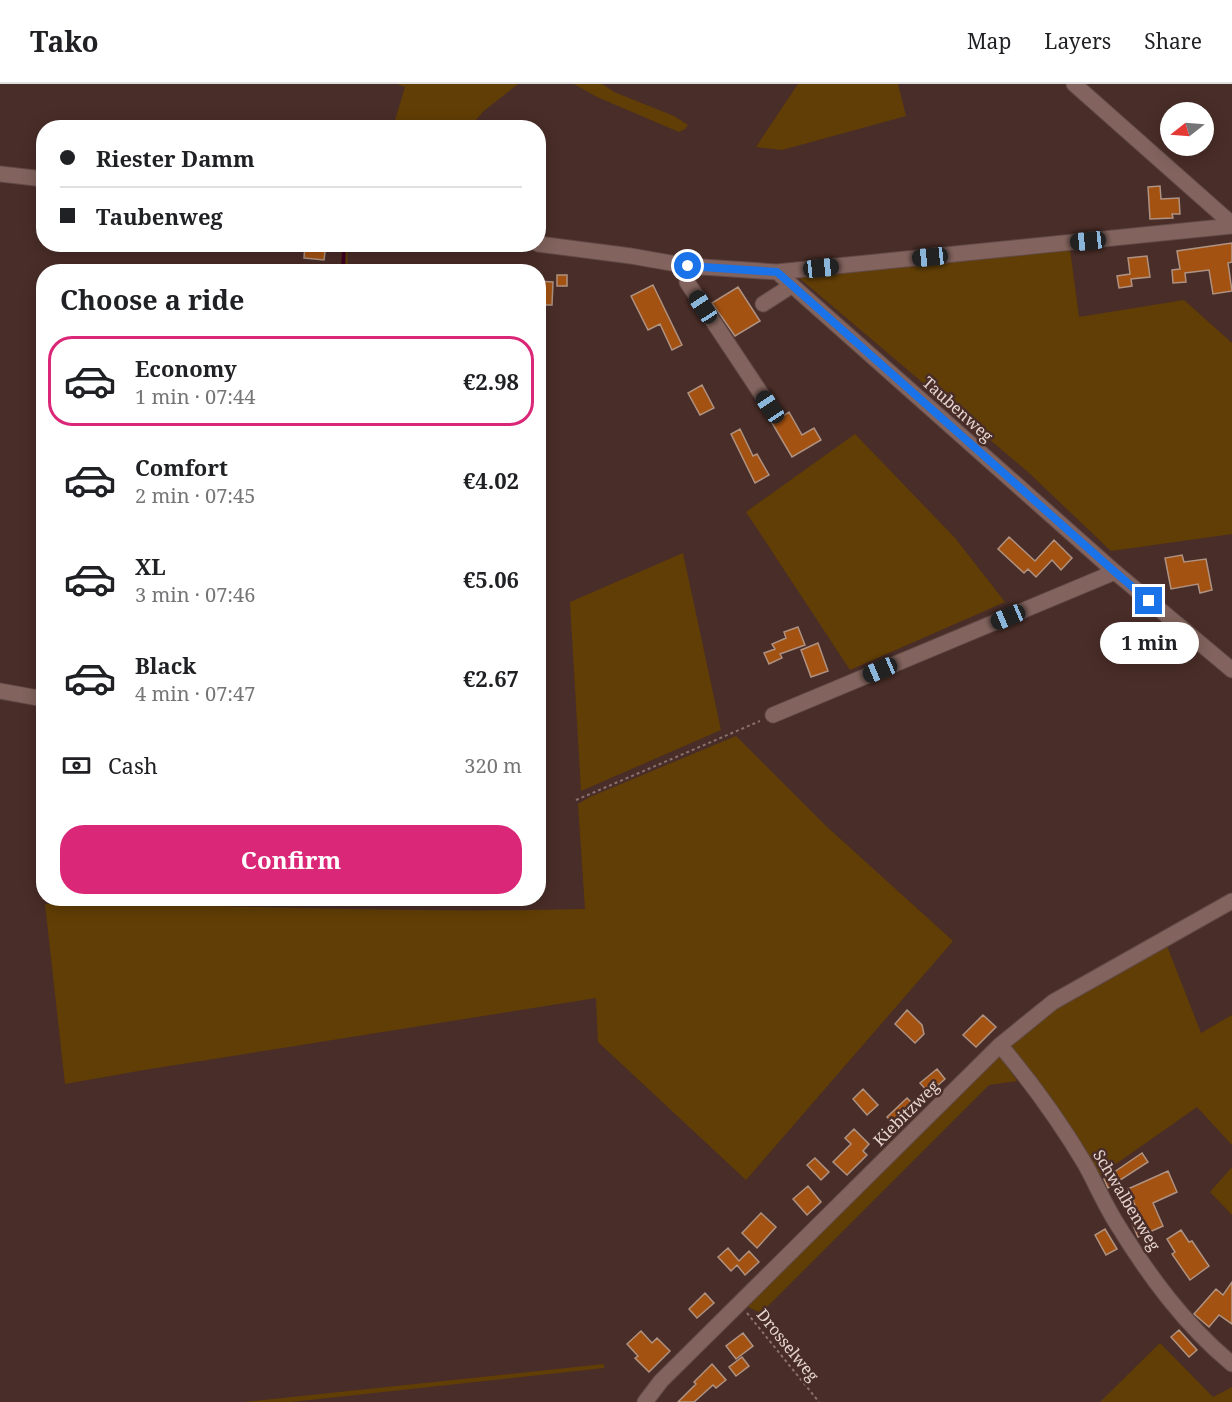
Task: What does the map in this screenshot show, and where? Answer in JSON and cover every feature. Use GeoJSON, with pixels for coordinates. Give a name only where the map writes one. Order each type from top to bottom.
{"type":"FeatureCollection","features":[{"type":"Feature","properties":{"kind":"street"},"geometry":{"type":"LineString","coordinates":[[1074,84],[1232,225]]}},
{"type":"Feature","properties":{"kind":"street"},"geometry":{"type":"LineString","coordinates":[[0,174],[36,178]]}},
{"type":"Feature","properties":{"kind":"street"},"geometry":{"type":"LineString","coordinates":[[546,245],[688,266],[777,272],[1232,225]]}},
{"type":"Feature","properties":{"kind":"street"},"geometry":{"type":"LineString","coordinates":[[688,266],[687,282],[770,407]]}},
{"type":"Feature","properties":{"kind":"street","name":"Taubenweg"},"geometry":{"type":"LineString","coordinates":[[777,272],[1115,572],[1232,670]]}},
{"type":"Feature","properties":{"kind":"street"},"geometry":{"type":"LineString","coordinates":[[763,304],[791,286]]}},
{"type":"Feature","properties":{"kind":"street"},"geometry":{"type":"LineString","coordinates":[[773,715],[1115,572]]}},
{"type":"Feature","properties":{"kind":"street"},"geometry":{"type":"LineString","coordinates":[[0,691],[36,698]]}},
{"type":"Feature","properties":{"kind":"street","name":"Kiebitzweg"},"geometry":{"type":"LineString","coordinates":[[645,1402],[661,1382],[1000,1045],[1053,1002],[1232,901]]}},
{"type":"Feature","properties":{"kind":"street","name":"Schwalbenweg"},"geometry":{"type":"LineString","coordinates":[[1000,1045],[1026,1075],[1084,1162],[1117,1223],[1171,1304],[1209,1345],[1232,1364]]}},
{"type":"Feature","properties":{"kind":"path"},"geometry":{"type":"LineString","coordinates":[[576,800],[773,715]]}},
{"type":"Feature","properties":{"kind":"path","name":"Drosselweg"},"geometry":{"type":"LineString","coordinates":[[739,1304],[819,1402]]}},
{"type":"Feature","properties":{"kind":"shaded area"},"geometry":{"type":"Polygon","coordinates":[[[397,84],[518,84],[476,120],[395,120],[405,87],[397,84]]]}},
{"type":"Feature","properties":{"kind":"shaded area"},"geometry":{"type":"Polygon","coordinates":[[[574,84],[602,84],[614,92],[674,116],[688,125],[679,132],[597,97],[574,84]]]}},
{"type":"Feature","properties":{"kind":"shaded area"},"geometry":{"type":"Polygon","coordinates":[[[798,84],[898,84],[906,116],[782,150],[756,147],[798,84]]]}},
{"type":"Feature","properties":{"kind":"shaded area"},"geometry":{"type":"Polygon","coordinates":[[[1070,249],[1079,317],[1184,300],[1232,343],[1232,534],[1111,551],[1028,472],[797,276],[1070,249]]]}},
{"type":"Feature","properties":{"kind":"shaded area"},"geometry":{"type":"Polygon","coordinates":[[[341,252],[347,252],[348,264],[341,264],[341,252]]]}},
{"type":"Feature","properties":{"kind":"shaded area"},"geometry":{"type":"Polygon","coordinates":[[[855,434],[955,538],[1005,602],[850,670],[746,512],[855,434]]]}},
{"type":"Feature","properties":{"kind":"shaded area"},"geometry":{"type":"Polygon","coordinates":[[[683,553],[721,730],[581,791],[570,602],[683,553]]]}},
{"type":"Feature","properties":{"kind":"shaded area"},"geometry":{"type":"Polygon","coordinates":[[[736,736],[826,826],[953,941],[746,1180],[598,1042],[596,998],[65,1084],[45,906],[202,906],[382,910],[585,909],[578,804],[736,736]]]}},
{"type":"Feature","properties":{"kind":"shaded area"},"geometry":{"type":"Polygon","coordinates":[[[1167,946],[1201,1033],[1232,1015],[1232,1145],[1197,1107],[1096,1178],[1006,1044],[1050,1011],[1167,946]]]}},
{"type":"Feature","properties":{"kind":"shaded area"},"geometry":{"type":"Polygon","coordinates":[[[997,1051],[1017,1081],[989,1085],[761,1313],[744,1305],[997,1051]]]}},
{"type":"Feature","properties":{"kind":"shaded area"},"geometry":{"type":"Polygon","coordinates":[[[1232,1167],[1232,1215],[1210,1192],[1232,1167]]]}},
{"type":"Feature","properties":{"kind":"shaded area"},"geometry":{"type":"Polygon","coordinates":[[[1160,1343],[1213,1397],[1232,1387],[1232,1402],[1100,1402],[1160,1343]]]}},
{"type":"Feature","properties":{"kind":"shaded area"},"geometry":{"type":"Polygon","coordinates":[[[604,1364],[604,1368],[291,1402],[244,1402],[604,1364]]]}},
{"type":"Feature","properties":{"kind":"building"},"geometry":{"type":"Polygon","coordinates":[[[1160,186],[1161,199],[1179,198],[1180,214],[1172,214],[1173,218],[1150,219],[1148,187],[1160,186]]]}},
{"type":"Feature","properties":{"kind":"building"},"geometry":{"type":"Polygon","coordinates":[[[1232,243],[1232,262],[1228,263],[1232,291],[1213,294],[1209,270],[1185,273],[1186,282],[1173,283],[1172,270],[1180,269],[1177,251],[1232,243]]]}},
{"type":"Feature","properties":{"kind":"building"},"geometry":{"type":"Polygon","coordinates":[[[304,252],[325,252],[324,260],[304,258],[304,252]]]}},
{"type":"Feature","properties":{"kind":"building"},"geometry":{"type":"Polygon","coordinates":[[[1147,256],[1150,277],[1131,279],[1132,286],[1119,288],[1117,276],[1130,274],[1128,258],[1147,256]]]}},
{"type":"Feature","properties":{"kind":"building"},"geometry":{"type":"Polygon","coordinates":[[[557,275],[567,275],[567,286],[557,286],[557,275]]]}},
{"type":"Feature","properties":{"kind":"building"},"geometry":{"type":"Polygon","coordinates":[[[546,282],[553,282],[552,305],[546,305],[546,282]]]}},
{"type":"Feature","properties":{"kind":"building"},"geometry":{"type":"Polygon","coordinates":[[[653,285],[682,345],[672,350],[660,324],[648,330],[631,296],[653,285]]]}},
{"type":"Feature","properties":{"kind":"building"},"geometry":{"type":"Polygon","coordinates":[[[738,287],[760,321],[735,336],[712,303],[738,287]]]}},
{"type":"Feature","properties":{"kind":"building"},"geometry":{"type":"Polygon","coordinates":[[[702,385],[714,408],[700,415],[688,393],[702,385]]]}},
{"type":"Feature","properties":{"kind":"building"},"geometry":{"type":"Polygon","coordinates":[[[789,412],[802,435],[814,428],[821,440],[792,457],[772,423],[789,412]]]}},
{"type":"Feature","properties":{"kind":"building"},"geometry":{"type":"Polygon","coordinates":[[[740,429],[753,456],[757,454],[769,475],[755,483],[731,434],[740,429]]]}},
{"type":"Feature","properties":{"kind":"building"},"geometry":{"type":"Polygon","coordinates":[[[1009,537],[1035,561],[1054,540],[1072,558],[1061,570],[1052,560],[1036,577],[1028,569],[1024,573],[998,549],[1009,537]]]}},
{"type":"Feature","properties":{"kind":"building"},"geometry":{"type":"Polygon","coordinates":[[[1182,555],[1184,562],[1206,559],[1212,590],[1200,593],[1198,584],[1171,589],[1165,558],[1182,555]]]}},
{"type":"Feature","properties":{"kind":"building"},"geometry":{"type":"Polygon","coordinates":[[[798,627],[805,645],[780,654],[782,658],[769,664],[764,653],[775,649],[772,644],[786,638],[784,632],[798,627]]]}},
{"type":"Feature","properties":{"kind":"building"},"geometry":{"type":"Polygon","coordinates":[[[818,643],[828,671],[811,677],[801,650],[818,643]]]}},
{"type":"Feature","properties":{"kind":"building"},"geometry":{"type":"Polygon","coordinates":[[[907,1010],[922,1025],[924,1034],[915,1043],[895,1024],[907,1010]]]}},
{"type":"Feature","properties":{"kind":"building"},"geometry":{"type":"Polygon","coordinates":[[[983,1015],[996,1027],[976,1047],[963,1035],[983,1015]]]}},
{"type":"Feature","properties":{"kind":"building"},"geometry":{"type":"Polygon","coordinates":[[[937,1069],[945,1079],[929,1093],[920,1083],[937,1069]]]}},
{"type":"Feature","properties":{"kind":"building"},"geometry":{"type":"Polygon","coordinates":[[[863,1089],[878,1105],[867,1115],[853,1099],[863,1089]]]}},
{"type":"Feature","properties":{"kind":"building"},"geometry":{"type":"Polygon","coordinates":[[[907,1098],[916,1107],[896,1126],[887,1117],[907,1098]]]}},
{"type":"Feature","properties":{"kind":"building"},"geometry":{"type":"Polygon","coordinates":[[[854,1129],[869,1144],[863,1151],[867,1155],[847,1175],[833,1162],[851,1144],[845,1138],[854,1129]]]}},
{"type":"Feature","properties":{"kind":"building"},"geometry":{"type":"Polygon","coordinates":[[[1142,1153],[1148,1162],[1108,1188],[1104,1179],[1142,1153]]]}},
{"type":"Feature","properties":{"kind":"building"},"geometry":{"type":"Polygon","coordinates":[[[815,1158],[829,1172],[821,1180],[807,1165],[815,1158]]]}},
{"type":"Feature","properties":{"kind":"building"},"geometry":{"type":"Polygon","coordinates":[[[1168,1171],[1177,1192],[1153,1203],[1163,1226],[1138,1237],[1129,1216],[1138,1212],[1128,1189],[1168,1171]]]}},
{"type":"Feature","properties":{"kind":"building"},"geometry":{"type":"Polygon","coordinates":[[[808,1186],[821,1202],[807,1215],[793,1199],[808,1186]]]}},
{"type":"Feature","properties":{"kind":"building"},"geometry":{"type":"Polygon","coordinates":[[[761,1213],[776,1227],[757,1248],[742,1233],[761,1213]]]}},
{"type":"Feature","properties":{"kind":"building"},"geometry":{"type":"Polygon","coordinates":[[[1105,1229],[1117,1249],[1106,1255],[1095,1235],[1105,1229]]]}},
{"type":"Feature","properties":{"kind":"building"},"geometry":{"type":"Polygon","coordinates":[[[1181,1230],[1189,1242],[1192,1241],[1209,1266],[1190,1280],[1172,1254],[1175,1252],[1167,1239],[1181,1230]]]}},
{"type":"Feature","properties":{"kind":"building"},"geometry":{"type":"Polygon","coordinates":[[[728,1248],[739,1261],[749,1251],[759,1262],[745,1275],[737,1265],[731,1271],[718,1257],[728,1248]]]}},
{"type":"Feature","properties":{"kind":"building"},"geometry":{"type":"Polygon","coordinates":[[[1232,1282],[1232,1324],[1219,1315],[1209,1327],[1194,1314],[1216,1289],[1223,1295],[1232,1282]]]}},
{"type":"Feature","properties":{"kind":"building"},"geometry":{"type":"Polygon","coordinates":[[[705,1293],[714,1303],[697,1318],[689,1309],[705,1293]]]}},
{"type":"Feature","properties":{"kind":"building"},"geometry":{"type":"Polygon","coordinates":[[[1179,1330],[1197,1350],[1189,1357],[1171,1337],[1179,1330]]]}},
{"type":"Feature","properties":{"kind":"building"},"geometry":{"type":"Polygon","coordinates":[[[641,1331],[652,1343],[657,1338],[670,1351],[649,1372],[635,1358],[638,1356],[627,1344],[641,1331]]]}},
{"type":"Feature","properties":{"kind":"building"},"geometry":{"type":"Polygon","coordinates":[[[743,1333],[753,1346],[736,1359],[726,1346],[743,1333]]]}},
{"type":"Feature","properties":{"kind":"building"},"geometry":{"type":"Polygon","coordinates":[[[742,1357],[749,1366],[736,1376],[729,1367],[742,1357]]]}},
{"type":"Feature","properties":{"kind":"building"},"geometry":{"type":"Polygon","coordinates":[[[712,1364],[726,1380],[716,1388],[713,1385],[694,1402],[678,1402],[696,1384],[694,1382],[712,1364]]]}},
{"type":"Feature","properties":{"kind":"waterway"},"geometry":{"type":"LineString","coordinates":[[343,264],[344,252]]}},
{"type":"Feature","properties":{"kind":"route"},"geometry":{"type":"LineString","coordinates":[[688,266],[777,272],[1149,601]]}}]}
